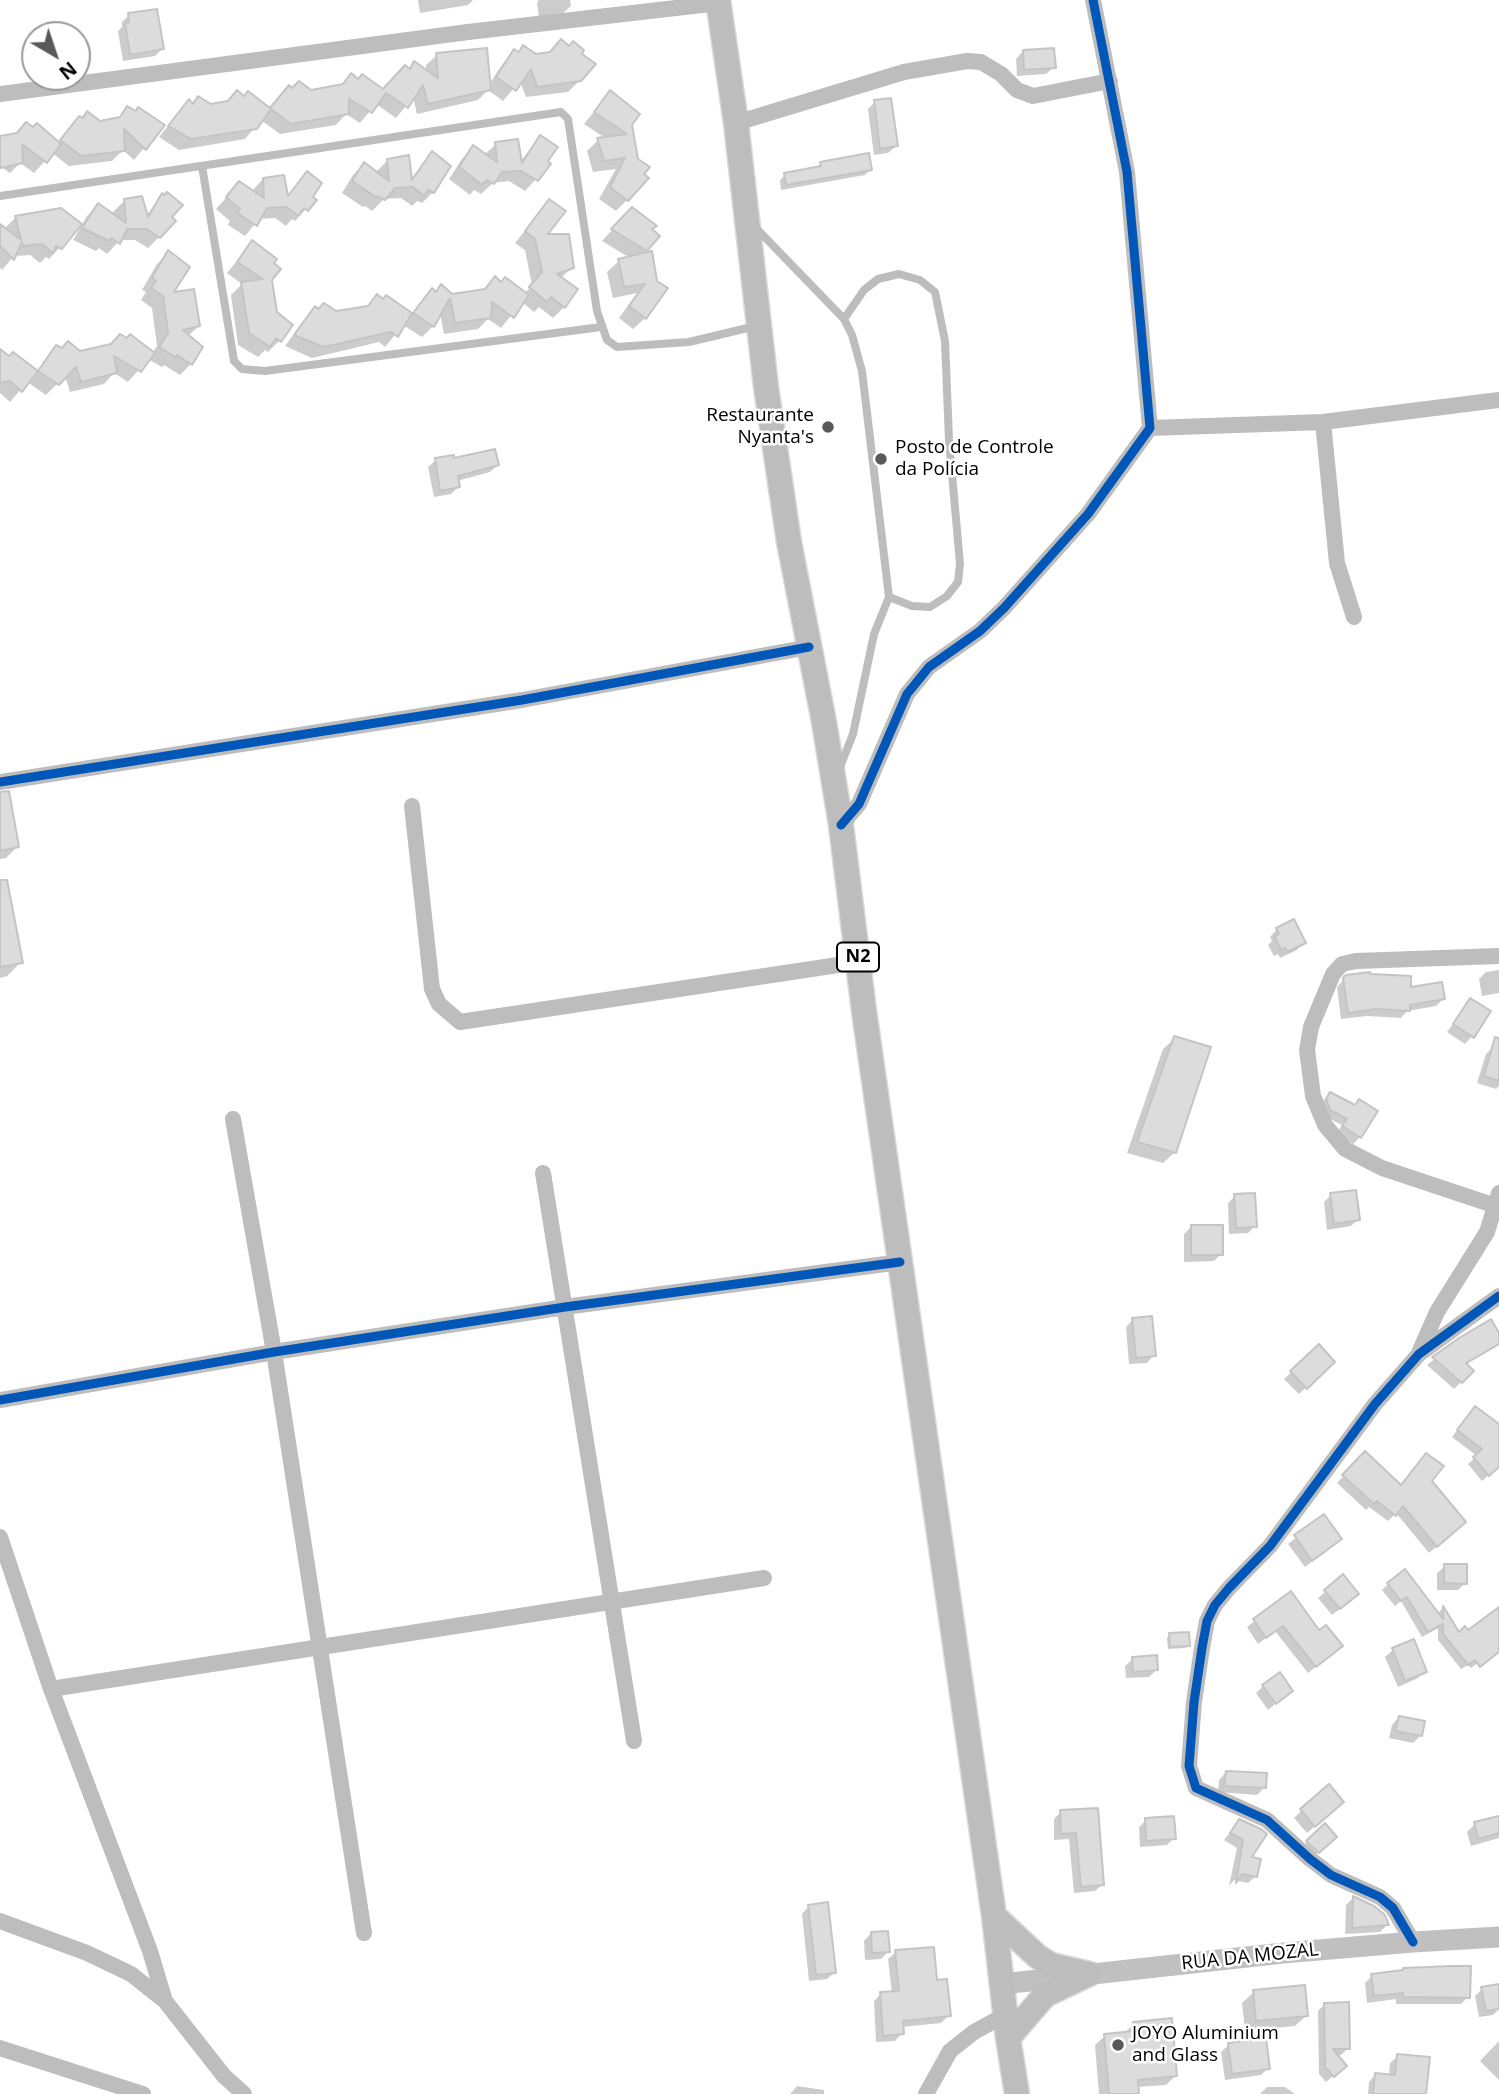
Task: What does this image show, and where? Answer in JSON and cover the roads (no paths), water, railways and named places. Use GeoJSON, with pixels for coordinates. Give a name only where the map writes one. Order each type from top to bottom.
{"type":"FeatureCollection","features":[{"type":"Feature","properties":{"kind":"main road","name":"N2"},"geometry":{"type":"LineString","coordinates":[[719,2],[789,542],[841,825],[1017,2094]]}},
{"type":"Feature","properties":{"kind":"main road"},"geometry":{"type":"LineString","coordinates":[[994,1916],[1037,1956],[1051,1965],[1088,1974]]}},
{"type":"Feature","properties":{"kind":"main road","name":"RUA DA MOZAL"},"geometry":{"type":"LineString","coordinates":[[1002,1984],[1413,1942],[1499,1937]]}},
{"type":"Feature","properties":{"kind":"main road"},"geometry":{"type":"LineString","coordinates":[[1007,2026],[1045,1995],[1088,1974]]}},
{"type":"Feature","properties":{"kind":"street"},"geometry":{"type":"LineString","coordinates":[[841,825],[859,804],[907,694],[929,667],[980,631],[1004,608],[1087,514],[1150,428],[1127,173],[1093,0]]}},
{"type":"Feature","properties":{"kind":"street"},"geometry":{"type":"LineString","coordinates":[[0,94],[719,2]]}},
{"type":"Feature","properties":{"kind":"street"},"geometry":{"type":"LineString","coordinates":[[736,123],[904,72],[967,61],[981,62],[1001,74],[1017,90],[1033,96],[1110,81]]}},
{"type":"Feature","properties":{"kind":"street"},"geometry":{"type":"LineString","coordinates":[[1150,428],[1324,422],[1499,400]]}},
{"type":"Feature","properties":{"kind":"street"},"geometry":{"type":"LineString","coordinates":[[1324,422],[1337,564],[1354,617]]}},
{"type":"Feature","properties":{"kind":"street"},"geometry":{"type":"LineString","coordinates":[[0,782],[523,700],[809,647]]}},
{"type":"Feature","properties":{"kind":"street"},"geometry":{"type":"LineString","coordinates":[[412,806],[432,989],[439,1004],[460,1022],[858,962]]}},
{"type":"Feature","properties":{"kind":"street"},"geometry":{"type":"LineString","coordinates":[[1419,1354],[1437,1312],[1486,1232],[1497,1200],[1382,1168],[1345,1149],[1325,1125],[1312,1096],[1307,1050],[1311,1027],[1333,974],[1342,964],[1356,961],[1499,956]]}},
{"type":"Feature","properties":{"kind":"street"},"geometry":{"type":"LineString","coordinates":[[233,1119],[274,1352],[363,1933]]}},
{"type":"Feature","properties":{"kind":"street"},"geometry":{"type":"LineString","coordinates":[[543,1173],[634,1741]]}},
{"type":"Feature","properties":{"kind":"street"},"geometry":{"type":"LineString","coordinates":[[0,1400],[274,1352],[565,1307],[900,1262]]}},
{"type":"Feature","properties":{"kind":"street"},"geometry":{"type":"LineString","coordinates":[[1413,1942],[1393,1908],[1380,1897],[1331,1875],[1267,1820],[1196,1788],[1189,1766],[1202,1648],[1215,1605],[1270,1546],[1375,1405],[1419,1354],[1499,1296]]}},
{"type":"Feature","properties":{"kind":"street"},"geometry":{"type":"LineString","coordinates":[[0,1537],[51,1689],[150,1951],[165,2001]]}},
{"type":"Feature","properties":{"kind":"street"},"geometry":{"type":"LineString","coordinates":[[51,1689],[764,1578]]}},
{"type":"Feature","properties":{"kind":"street"},"geometry":{"type":"LineString","coordinates":[[0,1921],[87,1953],[131,1974],[165,2001],[224,2076],[244,2094]]}},
{"type":"Feature","properties":{"kind":"street"},"geometry":{"type":"LineString","coordinates":[[926,2094],[950,2051],[974,2032],[1007,2026]]}},
{"type":"Feature","properties":{"kind":"street"},"geometry":{"type":"LineString","coordinates":[[0,2048],[142,2094]]}},
{"type":"Feature","properties":{"kind":"lane"},"geometry":{"type":"LineString","coordinates":[[0,196],[561,112],[568,118],[597,311],[607,340],[617,347],[689,342],[759,325]]}},
{"type":"Feature","properties":{"kind":"lane"},"geometry":{"type":"LineString","coordinates":[[202,166],[234,361],[242,369],[265,372],[601,327]]}},
{"type":"Feature","properties":{"kind":"lane"},"geometry":{"type":"LineString","coordinates":[[747,219],[844,319],[852,335],[862,371],[889,597],[874,634],[853,734],[833,784]]}},
{"type":"Feature","properties":{"kind":"lane"},"geometry":{"type":"LineString","coordinates":[[844,319],[864,290],[878,279],[899,274],[920,280],[935,292],[945,341],[949,440],[960,564],[958,582],[947,596],[930,607],[912,606],[889,597]]}},
{"type":"Feature","properties":{"kind":"place","name":"Restaurante Nyanta's"},"geometry":{"type":"Point","coordinates":[828,427]}},
{"type":"Feature","properties":{"kind":"place","name":"Posto de Controle da Polícia"},"geometry":{"type":"Point","coordinates":[881,459]}},
{"type":"Feature","properties":{"kind":"place","name":"JOYO Aluminium and Glass"},"geometry":{"type":"Point","coordinates":[1118,2045]}}]}
